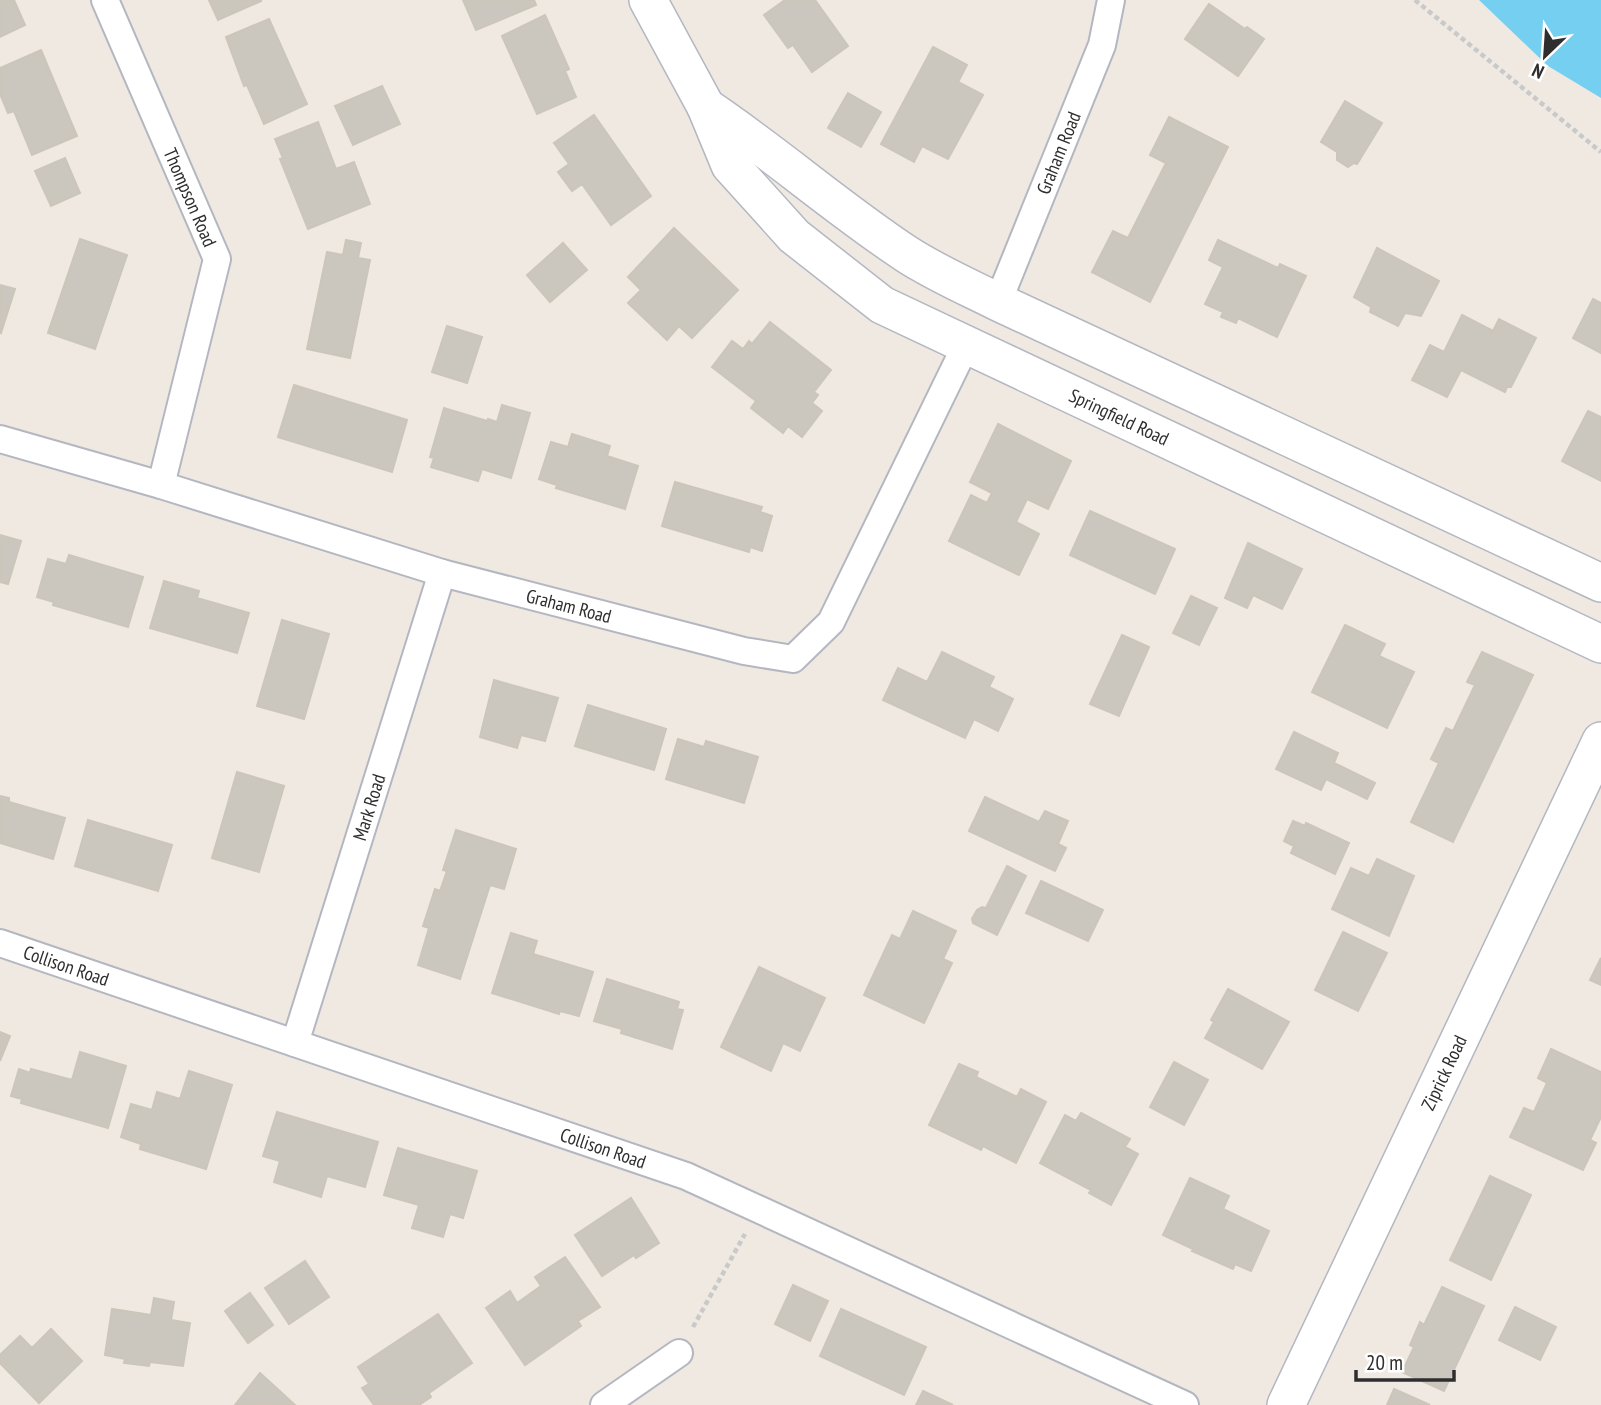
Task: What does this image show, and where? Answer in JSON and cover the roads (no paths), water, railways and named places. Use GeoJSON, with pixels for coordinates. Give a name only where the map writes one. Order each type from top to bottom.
{"type":"FeatureCollection","features":[{"type":"Feature","properties":{"kind":"main road","name":"Springfield Road"},"geometry":{"type":"LineString","coordinates":[[648,0],[706,107],[730,165],[794,236],[882,305],[1601,644]]}},
{"type":"Feature","properties":{"kind":"main road","name":"Springfield Road"},"geometry":{"type":"LineString","coordinates":[[706,107],[757,141],[850,215],[911,257],[998,302],[1601,583]]}},
{"type":"Feature","properties":{"kind":"main road","name":"Ziprick Road"},"geometry":{"type":"LineString","coordinates":[[1286,1405],[1588,786],[1601,741]]}},
{"type":"Feature","properties":{"kind":"street","name":"Thompson Road"},"geometry":{"type":"LineString","coordinates":[[106,0],[218,259],[161,485]]}},
{"type":"Feature","properties":{"kind":"street","name":"Graham Road"},"geometry":{"type":"LineString","coordinates":[[998,302],[1102,45],[1111,0]]}},
{"type":"Feature","properties":{"kind":"street","name":"Graham Road"},"geometry":{"type":"LineString","coordinates":[[0,439],[161,485],[442,573],[744,652],[793,659],[831,622],[967,344]]}},
{"type":"Feature","properties":{"kind":"street","name":"Mark Road"},"geometry":{"type":"LineString","coordinates":[[295,1043],[442,573]]}},
{"type":"Feature","properties":{"kind":"street","name":"Collison Road"},"geometry":{"type":"LineString","coordinates":[[0,943],[686,1176],[1185,1405]]}},
{"type":"Feature","properties":{"kind":"street"},"geometry":{"type":"LineString","coordinates":[[604,1405],[679,1353]]}},
{"type":"Feature","properties":{"kind":"water"},"geometry":{"type":"Polygon","coordinates":[[[1479,0],[1601,0],[1601,98],[1548,66],[1479,0]]]}}]}
